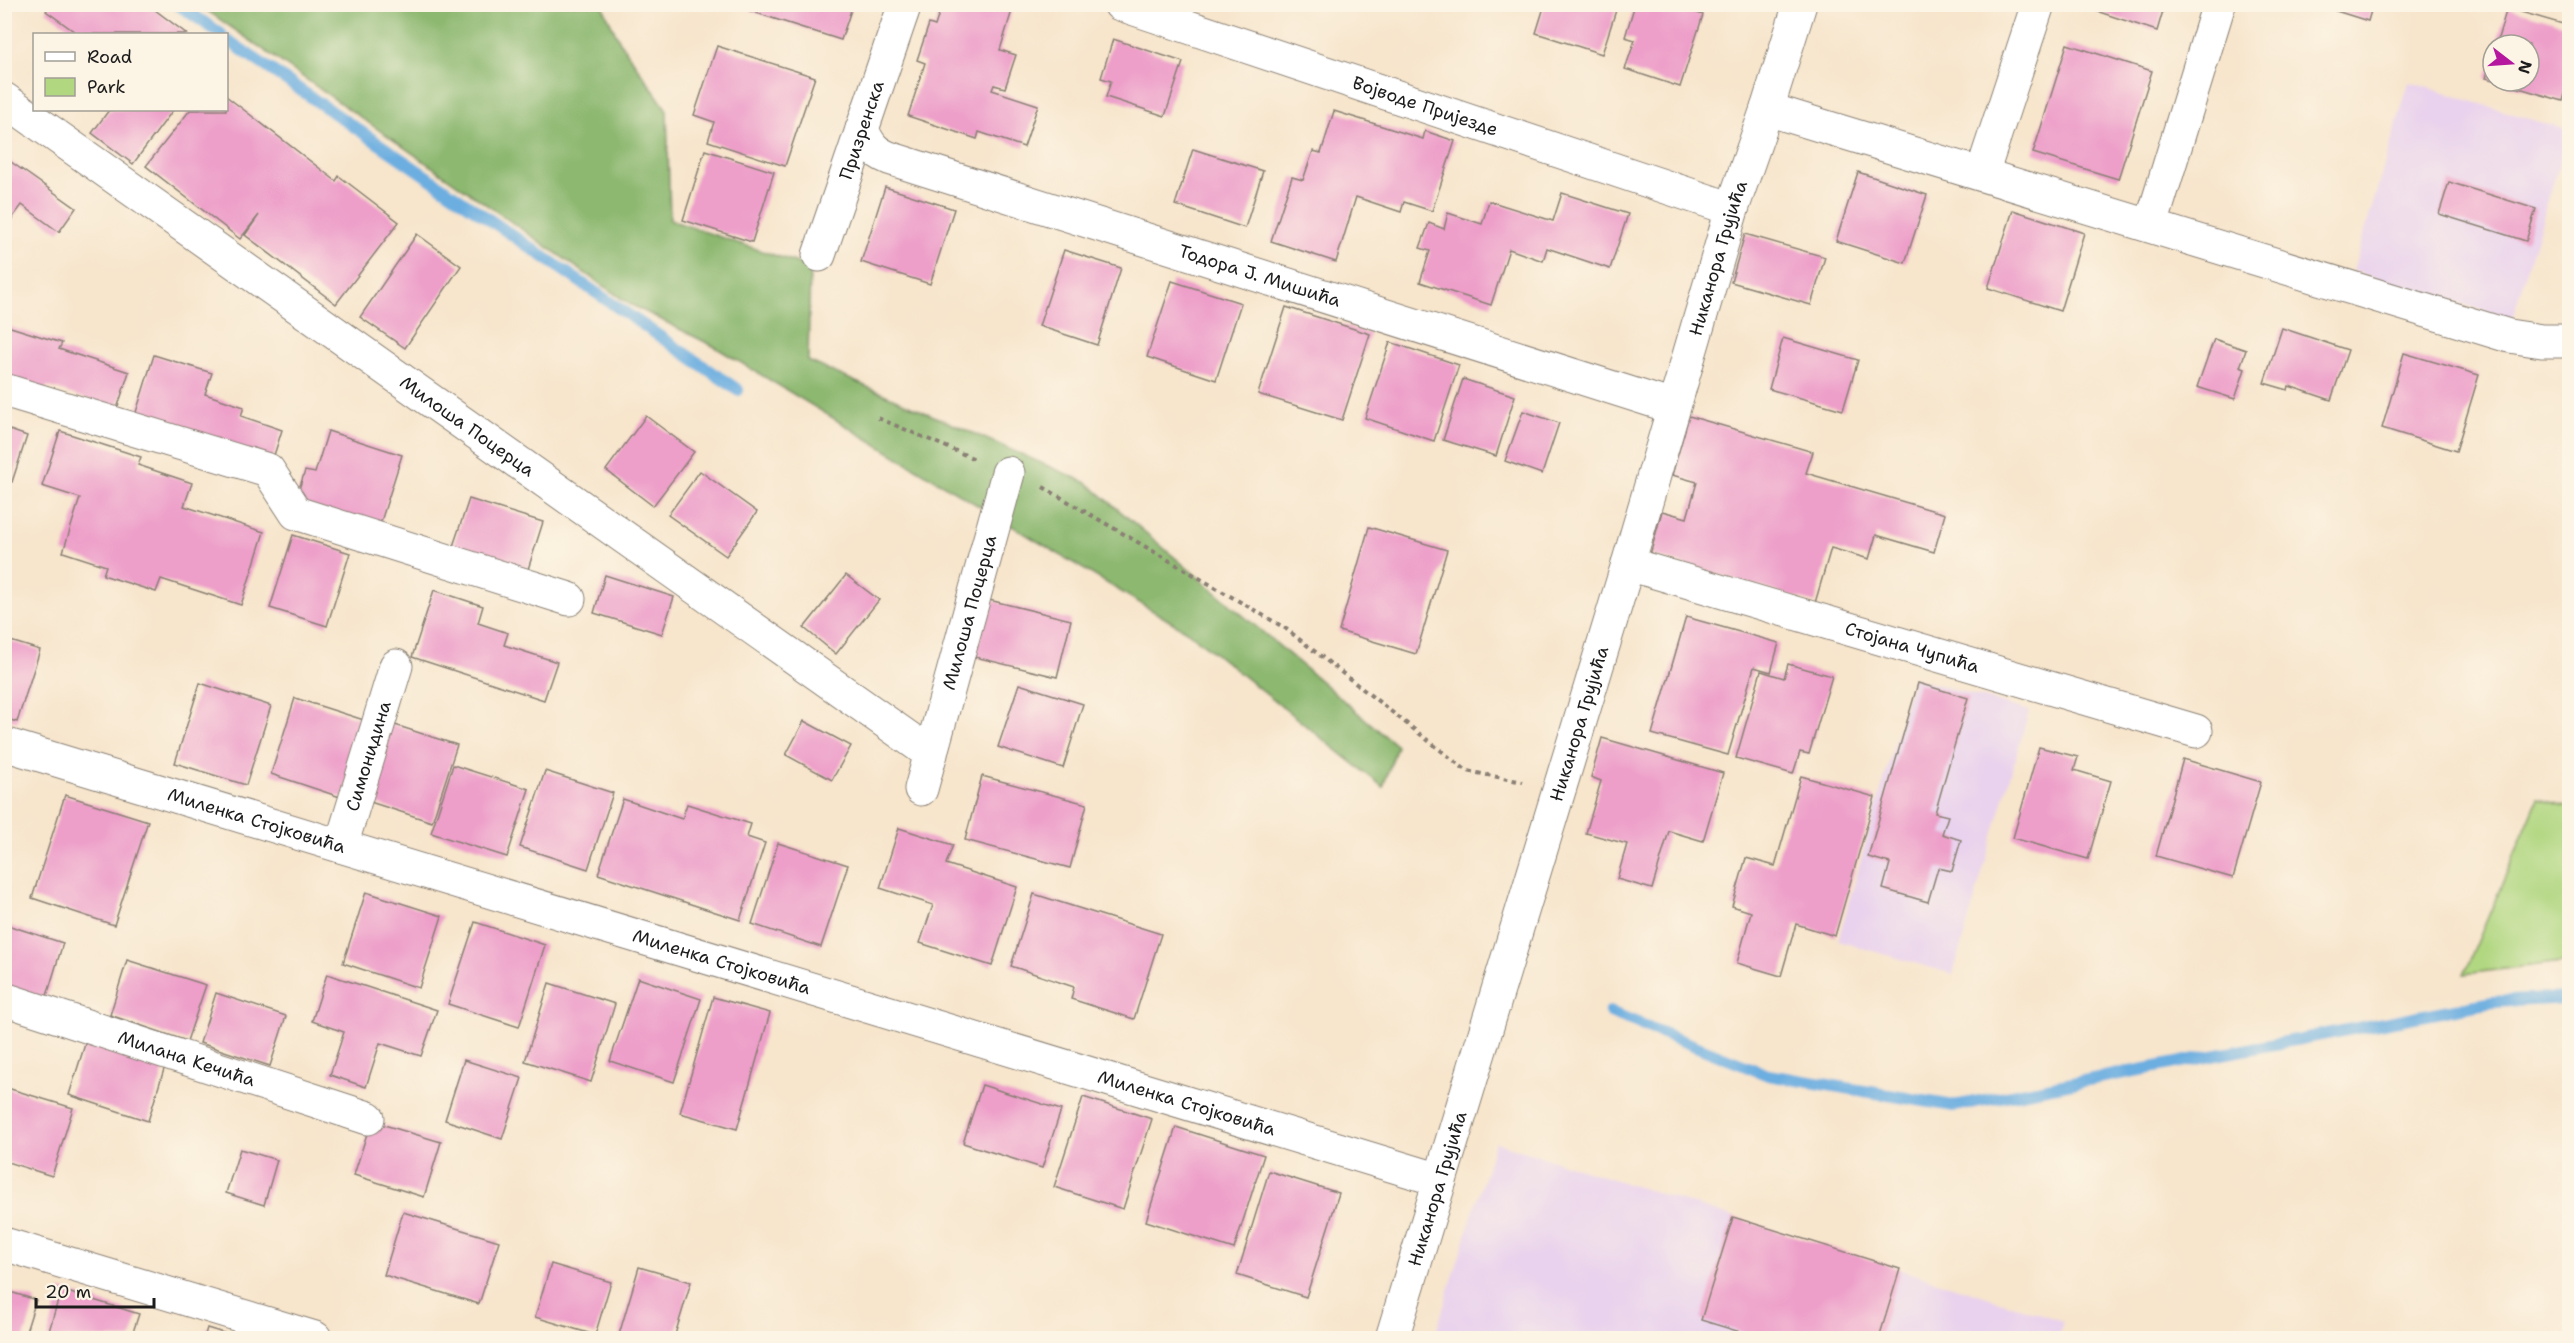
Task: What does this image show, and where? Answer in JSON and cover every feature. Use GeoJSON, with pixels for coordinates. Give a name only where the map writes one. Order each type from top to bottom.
{"type":"FeatureCollection","features":[{"type":"Feature","properties":{"kind":"street","name":"Призренска"},"geometry":{"type":"LineString","coordinates":[[819,255],[906,4]]}},
{"type":"Feature","properties":{"kind":"street","name":"Војводе Пријезде"},"geometry":{"type":"LineString","coordinates":[[1120,4],[1732,209]]}},
{"type":"Feature","properties":{"kind":"street","name":"Никанора Грујића"},"geometry":{"type":"LineString","coordinates":[[1392,1338],[1628,564],[1732,209],[1800,4]]}},
{"type":"Feature","properties":{"kind":"street"},"geometry":{"type":"LineString","coordinates":[[1982,174],[2038,4]]}},
{"type":"Feature","properties":{"kind":"street"},"geometry":{"type":"LineString","coordinates":[[2151,225],[2219,4]]}},
{"type":"Feature","properties":{"kind":"street","name":"Милоша Поцерца"},"geometry":{"type":"LineString","coordinates":[[4,99],[931,754]]}},
{"type":"Feature","properties":{"kind":"street"},"geometry":{"type":"LineString","coordinates":[[1767,109],[2509,336],[2542,341],[2570,341]]}},
{"type":"Feature","properties":{"kind":"street","name":"Тодора Ј. Мишића"},"geometry":{"type":"LineString","coordinates":[[862,129],[867,143],[877,153],[889,158],[1673,407]]}},
{"type":"Feature","properties":{"kind":"street"},"geometry":{"type":"LineString","coordinates":[[4,390],[268,470],[296,513],[569,599]]}},
{"type":"Feature","properties":{"kind":"street","name":"Милоша Поцерца"},"geometry":{"type":"LineString","coordinates":[[921,789],[1008,473]]}},
{"type":"Feature","properties":{"kind":"street","name":"Стојана Чупића"},"geometry":{"type":"LineString","coordinates":[[1628,564],[2196,731]]}},
{"type":"Feature","properties":{"kind":"street","name":"Симонидина"},"geometry":{"type":"LineString","coordinates":[[341,846],[396,666]]}},
{"type":"Feature","properties":{"kind":"street","name":"Миленка Стојковића"},"geometry":{"type":"LineString","coordinates":[[4,744],[1440,1180]]}},
{"type":"Feature","properties":{"kind":"street","name":"Милана Кечића"},"geometry":{"type":"LineString","coordinates":[[4,999],[368,1118]]}},
{"type":"Feature","properties":{"kind":"street"},"geometry":{"type":"LineString","coordinates":[[4,1244],[315,1338]]}},
{"type":"Feature","properties":{"kind":"path"},"geometry":{"type":"LineString","coordinates":[[878,418],[1053,492],[1285,628],[1467,771],[1559,789]]}},
{"type":"Feature","properties":{"kind":"shaded area"},"geometry":{"type":"Polygon","coordinates":[[[2409,82],[2569,131],[2512,319],[2353,271],[2409,82]]]}},
{"type":"Feature","properties":{"kind":"shaded area"},"geometry":{"type":"Polygon","coordinates":[[[1913,678],[2029,711],[1953,974],[1838,941],[1913,678]]]}},
{"type":"Feature","properties":{"kind":"shaded area"},"geometry":{"type":"Polygon","coordinates":[[[1495,1142],[2063,1321],[2058,1338],[1434,1338],[1495,1142]]]}},
{"type":"Feature","properties":{"kind":"green space"},"geometry":{"type":"Polygon","coordinates":[[[199,5],[602,5],[620,42],[667,110],[670,220],[810,267],[808,361],[1087,483],[1397,746],[1383,787],[1188,632],[715,347],[628,303],[199,5]]]}},
{"type":"Feature","properties":{"kind":"green space"},"geometry":{"type":"Polygon","coordinates":[[[2538,799],[2569,807],[2569,961],[2464,974],[2538,799]]]}},
{"type":"Feature","properties":{"kind":"building"},"geometry":{"type":"Polygon","coordinates":[[[51,4],[147,4],[186,33],[77,33],[46,11],[51,4]]]}},
{"type":"Feature","properties":{"kind":"building"},"geometry":{"type":"Polygon","coordinates":[[[752,4],[853,4],[841,40],[750,11],[752,4]]]}},
{"type":"Feature","properties":{"kind":"building"},"geometry":{"type":"Polygon","coordinates":[[[942,4],[1014,4],[1000,50],[1016,55],[1005,88],[994,85],[992,90],[1038,105],[1024,147],[979,132],[977,139],[908,116],[925,63],[917,60],[929,24],[935,26],[942,4]]]}},
{"type":"Feature","properties":{"kind":"building"},"geometry":{"type":"Polygon","coordinates":[[[1545,4],[1618,4],[1602,54],[1536,33],[1545,4]]]}},
{"type":"Feature","properties":{"kind":"building"},"geometry":{"type":"Polygon","coordinates":[[[1635,4],[1672,4],[1703,15],[1680,87],[1625,69],[1635,40],[1625,37],[1635,4]]]}},
{"type":"Feature","properties":{"kind":"building"},"geometry":{"type":"Polygon","coordinates":[[[2075,4],[2165,4],[2157,31],[2075,4]]]}},
{"type":"Feature","properties":{"kind":"building"},"geometry":{"type":"Polygon","coordinates":[[[2314,4],[2373,4],[2368,21],[2314,4]]]}},
{"type":"Feature","properties":{"kind":"building"},"geometry":{"type":"Polygon","coordinates":[[[2507,8],[2570,26],[2570,77],[2563,101],[2536,93],[2541,93],[2541,33],[2500,33],[2507,8]]]}},
{"type":"Feature","properties":{"kind":"building"},"geometry":{"type":"Polygon","coordinates":[[[1113,39],[1183,62],[1165,116],[1106,97],[1111,81],[1101,78],[1113,39]]]}},
{"type":"Feature","properties":{"kind":"building"},"geometry":{"type":"Polygon","coordinates":[[[2067,44],[2152,71],[2118,179],[2033,153],[2067,44]]]}},
{"type":"Feature","properties":{"kind":"building"},"geometry":{"type":"Polygon","coordinates":[[[717,46],[815,77],[785,166],[708,141],[714,122],[694,115],[717,46]]]}},
{"type":"Feature","properties":{"kind":"building"},"geometry":{"type":"Polygon","coordinates":[[[228,98],[336,181],[339,176],[399,222],[336,304],[245,235],[259,215],[240,239],[146,166],[189,111],[228,111],[228,98]]]}},
{"type":"Feature","properties":{"kind":"building"},"geometry":{"type":"Polygon","coordinates":[[[108,111],[172,111],[133,164],[92,133],[108,111]]]}},
{"type":"Feature","properties":{"kind":"building"},"geometry":{"type":"Polygon","coordinates":[[[1334,111],[1423,139],[1425,131],[1455,141],[1432,211],[1404,202],[1401,212],[1356,197],[1336,262],[1271,241],[1292,177],[1303,180],[1313,151],[1321,153],[1334,111]]]}},
{"type":"Feature","properties":{"kind":"building"},"geometry":{"type":"Polygon","coordinates":[[[1193,149],[1263,171],[1245,228],[1175,205],[1193,149]]]}},
{"type":"Feature","properties":{"kind":"building"},"geometry":{"type":"Polygon","coordinates":[[[705,150],[774,172],[752,242],[683,220],[705,150]]]}},
{"type":"Feature","properties":{"kind":"building"},"geometry":{"type":"Polygon","coordinates":[[[4,157],[76,208],[59,232],[22,205],[4,229],[4,157]]]}},
{"type":"Feature","properties":{"kind":"building"},"geometry":{"type":"Polygon","coordinates":[[[1858,172],[1927,195],[1905,263],[1836,241],[1858,172]]]}},
{"type":"Feature","properties":{"kind":"building"},"geometry":{"type":"Polygon","coordinates":[[[2449,182],[2536,209],[2526,241],[2439,214],[2449,182]]]}},
{"type":"Feature","properties":{"kind":"building"},"geometry":{"type":"Polygon","coordinates":[[[885,187],[954,209],[930,284],[861,262],[885,187]]]}},
{"type":"Feature","properties":{"kind":"building"},"geometry":{"type":"Polygon","coordinates":[[[1562,193],[1628,214],[1610,269],[1547,248],[1543,261],[1509,249],[1491,305],[1420,282],[1430,251],[1420,248],[1429,223],[1444,229],[1448,213],[1482,224],[1489,201],[1553,221],[1562,193]]]}},
{"type":"Feature","properties":{"kind":"building"},"geometry":{"type":"Polygon","coordinates":[[[2013,210],[2084,233],[2060,311],[1988,288],[2013,210]]]}},
{"type":"Feature","properties":{"kind":"building"},"geometry":{"type":"Polygon","coordinates":[[[417,234],[461,266],[405,348],[360,317],[417,234]]]}},
{"type":"Feature","properties":{"kind":"building"},"geometry":{"type":"Polygon","coordinates":[[[1745,234],[1825,257],[1811,305],[1731,282],[1745,234]]]}},
{"type":"Feature","properties":{"kind":"building"},"geometry":{"type":"Polygon","coordinates":[[[1064,250],[1121,268],[1097,345],[1039,326],[1064,250]]]}},
{"type":"Feature","properties":{"kind":"building"},"geometry":{"type":"Polygon","coordinates":[[[1172,281],[1241,303],[1216,380],[1147,357],[1172,281]]]}},
{"type":"Feature","properties":{"kind":"building"},"geometry":{"type":"Polygon","coordinates":[[[1286,307],[1370,334],[1342,420],[1258,394],[1286,307]]]}},
{"type":"Feature","properties":{"kind":"building"},"geometry":{"type":"Polygon","coordinates":[[[4,325],[62,343],[59,349],[129,372],[117,409],[47,386],[45,395],[4,382],[4,325]]]}},
{"type":"Feature","properties":{"kind":"building"},"geometry":{"type":"Polygon","coordinates":[[[2282,328],[2348,350],[2331,400],[2289,386],[2288,390],[2264,383],[2282,328]]]}},
{"type":"Feature","properties":{"kind":"building"},"geometry":{"type":"Polygon","coordinates":[[[1783,338],[1858,360],[1843,410],[1769,389],[1783,338]]]}},
{"type":"Feature","properties":{"kind":"building"},"geometry":{"type":"Polygon","coordinates":[[[2214,339],[2246,350],[2240,367],[2245,369],[2235,399],[2197,387],[2214,339]]]}},
{"type":"Feature","properties":{"kind":"building"},"geometry":{"type":"Polygon","coordinates":[[[1390,342],[1459,365],[1434,441],[1365,418],[1390,342]]]}},
{"type":"Feature","properties":{"kind":"building"},"geometry":{"type":"Polygon","coordinates":[[[2404,353],[2479,375],[2456,451],[2382,428],[2404,353]]]}},
{"type":"Feature","properties":{"kind":"building"},"geometry":{"type":"Polygon","coordinates":[[[154,355],[212,373],[205,394],[244,407],[241,416],[282,430],[271,465],[132,425],[154,355]]]}},
{"type":"Feature","properties":{"kind":"building"},"geometry":{"type":"Polygon","coordinates":[[[1463,379],[1515,396],[1496,456],[1443,440],[1463,379]]]}},
{"type":"Feature","properties":{"kind":"building"},"geometry":{"type":"Polygon","coordinates":[[[1523,411],[1559,423],[1542,474],[1505,461],[1523,411]]]}},
{"type":"Feature","properties":{"kind":"building"},"geometry":{"type":"Polygon","coordinates":[[[646,416],[694,452],[653,506],[606,470],[646,416]]]}},
{"type":"Feature","properties":{"kind":"building"},"geometry":{"type":"Polygon","coordinates":[[[1689,416],[1813,452],[1806,473],[1945,514],[1934,552],[1876,535],[1869,559],[1831,548],[1815,603],[1650,555],[1662,511],[1687,518],[1697,482],[1672,475],[1689,416]]]}},
{"type":"Feature","properties":{"kind":"building"},"geometry":{"type":"Polygon","coordinates":[[[4,428],[27,436],[12,482],[4,479],[4,428]]]}},
{"type":"Feature","properties":{"kind":"building"},"geometry":{"type":"Polygon","coordinates":[[[60,431],[141,457],[138,465],[192,483],[184,506],[264,532],[241,605],[161,579],[156,592],[103,575],[106,566],[63,552],[80,498],[42,486],[60,431]]]}},
{"type":"Feature","properties":{"kind":"building"},"geometry":{"type":"Polygon","coordinates":[[[328,431],[402,455],[378,531],[294,504],[305,471],[315,473],[328,431]]]}},
{"type":"Feature","properties":{"kind":"building"},"geometry":{"type":"Polygon","coordinates":[[[700,471],[757,512],[726,556],[668,515],[700,471]]]}},
{"type":"Feature","properties":{"kind":"building"},"geometry":{"type":"Polygon","coordinates":[[[469,499],[543,522],[524,582],[449,558],[469,499]]]}},
{"type":"Feature","properties":{"kind":"building"},"geometry":{"type":"Polygon","coordinates":[[[1369,527],[1447,550],[1416,654],[1339,631],[1369,527]]]}},
{"type":"Feature","properties":{"kind":"building"},"geometry":{"type":"Polygon","coordinates":[[[293,535],[350,553],[327,626],[270,608],[293,535]]]}},
{"type":"Feature","properties":{"kind":"building"},"geometry":{"type":"Polygon","coordinates":[[[605,575],[674,597],[662,634],[594,613],[605,575]]]}},
{"type":"Feature","properties":{"kind":"building"},"geometry":{"type":"Polygon","coordinates":[[[846,575],[879,600],[836,654],[804,628],[846,575]]]}},
{"type":"Feature","properties":{"kind":"building"},"geometry":{"type":"Polygon","coordinates":[[[434,590],[483,606],[478,623],[508,633],[504,645],[557,662],[544,700],[412,657],[434,590]]]}},
{"type":"Feature","properties":{"kind":"building"},"geometry":{"type":"Polygon","coordinates":[[[989,600],[1071,620],[1057,677],[975,657],[989,600]]]}},
{"type":"Feature","properties":{"kind":"building"},"geometry":{"type":"Polygon","coordinates":[[[1686,617],[1779,643],[1771,672],[1754,667],[1728,755],[1652,734],[1686,617]]]}},
{"type":"Feature","properties":{"kind":"building"},"geometry":{"type":"Polygon","coordinates":[[[4,639],[40,650],[17,722],[4,718],[4,639]]]}},
{"type":"Feature","properties":{"kind":"building"},"geometry":{"type":"Polygon","coordinates":[[[1788,664],[1832,676],[1809,754],[1800,752],[1793,774],[1736,758],[1761,671],[1784,678],[1788,664]]]}},
{"type":"Feature","properties":{"kind":"building"},"geometry":{"type":"Polygon","coordinates":[[[200,683],[271,706],[246,785],[175,763],[200,683]]]}},
{"type":"Feature","properties":{"kind":"building"},"geometry":{"type":"Polygon","coordinates":[[[1918,683],[1968,698],[1935,813],[1948,816],[1942,834],[1961,840],[1952,871],[1938,868],[1928,902],[1883,889],[1890,863],[1868,857],[1918,683]]]}},
{"type":"Feature","properties":{"kind":"building"},"geometry":{"type":"Polygon","coordinates":[[[1019,684],[1083,704],[1063,768],[998,747],[1019,684]]]}},
{"type":"Feature","properties":{"kind":"building"},"geometry":{"type":"Polygon","coordinates":[[[295,698],[367,721],[343,798],[271,774],[295,698]]]}},
{"type":"Feature","properties":{"kind":"building"},"geometry":{"type":"Polygon","coordinates":[[[804,721],[851,746],[832,780],[786,755],[804,721]]]}},
{"type":"Feature","properties":{"kind":"building"},"geometry":{"type":"Polygon","coordinates":[[[389,723],[457,745],[432,822],[364,800],[389,723]]]}},
{"type":"Feature","properties":{"kind":"building"},"geometry":{"type":"Polygon","coordinates":[[[1602,738],[1723,773],[1703,841],[1669,831],[1652,889],[1617,879],[1627,844],[1586,833],[1601,781],[1591,777],[1602,738]]]}},
{"type":"Feature","properties":{"kind":"building"},"geometry":{"type":"Polygon","coordinates":[[[2039,747],[2078,757],[2074,770],[2111,781],[2088,859],[2013,838],[2039,747]]]}},
{"type":"Feature","properties":{"kind":"building"},"geometry":{"type":"Polygon","coordinates":[[[2183,759],[2261,782],[2233,878],[2156,856],[2183,759]]]}},
{"type":"Feature","properties":{"kind":"building"},"geometry":{"type":"Polygon","coordinates":[[[453,765],[529,789],[507,857],[431,833],[453,765]]]}},
{"type":"Feature","properties":{"kind":"building"},"geometry":{"type":"Polygon","coordinates":[[[545,771],[613,793],[588,869],[520,847],[545,771]]]}},
{"type":"Feature","properties":{"kind":"building"},"geometry":{"type":"Polygon","coordinates":[[[982,776],[1087,804],[1070,868],[965,840],[982,776]]]}},
{"type":"Feature","properties":{"kind":"building"},"geometry":{"type":"Polygon","coordinates":[[[1801,776],[1875,797],[1835,936],[1796,924],[1781,976],[1737,963],[1751,912],[1732,906],[1746,858],[1775,866],[1801,776]]]}},
{"type":"Feature","properties":{"kind":"building"},"geometry":{"type":"Polygon","coordinates":[[[65,795],[148,821],[114,925],[32,898],[65,795]]]}},
{"type":"Feature","properties":{"kind":"building"},"geometry":{"type":"Polygon","coordinates":[[[623,799],[682,819],[687,804],[751,824],[747,837],[765,843],[740,920],[598,874],[623,799]]]}},
{"type":"Feature","properties":{"kind":"building"},"geometry":{"type":"Polygon","coordinates":[[[899,828],[953,845],[946,864],[1017,887],[992,966],[920,943],[933,905],[880,888],[899,828]]]}},
{"type":"Feature","properties":{"kind":"building"},"geometry":{"type":"Polygon","coordinates":[[[778,843],[848,865],[821,947],[752,924],[778,843]]]}},
{"type":"Feature","properties":{"kind":"building"},"geometry":{"type":"Polygon","coordinates":[[[366,892],[442,916],[419,988],[343,963],[366,892]]]}},
{"type":"Feature","properties":{"kind":"building"},"geometry":{"type":"Polygon","coordinates":[[[1034,894],[1161,934],[1134,1019],[1071,999],[1074,987],[1011,966],[1034,894]]]}},
{"type":"Feature","properties":{"kind":"building"},"geometry":{"type":"Polygon","coordinates":[[[475,922],[545,945],[519,1027],[448,1004],[475,922]]]}},
{"type":"Feature","properties":{"kind":"building"},"geometry":{"type":"Polygon","coordinates":[[[4,924],[63,943],[46,999],[4,986],[4,924]]]}},
{"type":"Feature","properties":{"kind":"building"},"geometry":{"type":"Polygon","coordinates":[[[127,960],[206,985],[187,1041],[110,1015],[127,960]]]}},
{"type":"Feature","properties":{"kind":"building"},"geometry":{"type":"Polygon","coordinates":[[[327,974],[437,1010],[421,1056],[380,1043],[366,1087],[330,1075],[344,1032],[312,1021],[327,974]]]}},
{"type":"Feature","properties":{"kind":"building"},"geometry":{"type":"Polygon","coordinates":[[[638,978],[701,999],[674,1082],[610,1061],[638,978]]]}},
{"type":"Feature","properties":{"kind":"building"},"geometry":{"type":"Polygon","coordinates":[[[549,983],[615,1004],[591,1082],[525,1061],[549,983]]]}},
{"type":"Feature","properties":{"kind":"building"},"geometry":{"type":"Polygon","coordinates":[[[216,993],[286,1016],[270,1066],[200,1043],[216,993]]]}},
{"type":"Feature","properties":{"kind":"building"},"geometry":{"type":"Polygon","coordinates":[[[713,997],[770,1013],[737,1129],[680,1113],[713,997]]]}},
{"type":"Feature","properties":{"kind":"building"},"geometry":{"type":"Polygon","coordinates":[[[86,1041],[165,1066],[148,1121],[69,1095],[86,1041]]]}},
{"type":"Feature","properties":{"kind":"building"},"geometry":{"type":"Polygon","coordinates":[[[464,1060],[522,1078],[502,1139],[445,1120],[464,1060]]]}},
{"type":"Feature","properties":{"kind":"building"},"geometry":{"type":"Polygon","coordinates":[[[982,1085],[1061,1110],[1042,1168],[963,1143],[982,1085]]]}},
{"type":"Feature","properties":{"kind":"building"},"geometry":{"type":"Polygon","coordinates":[[[4,1087],[73,1108],[52,1176],[4,1161],[4,1087]]]}},
{"type":"Feature","properties":{"kind":"building"},"geometry":{"type":"Polygon","coordinates":[[[1083,1097],[1152,1119],[1123,1209],[1054,1187],[1083,1097]]]}},
{"type":"Feature","properties":{"kind":"building"},"geometry":{"type":"Polygon","coordinates":[[[371,1121],[441,1142],[424,1197],[354,1175],[371,1121]]]}},
{"type":"Feature","properties":{"kind":"building"},"geometry":{"type":"Polygon","coordinates":[[[1176,1127],[1264,1155],[1234,1249],[1146,1221],[1176,1127]]]}},
{"type":"Feature","properties":{"kind":"building"},"geometry":{"type":"Polygon","coordinates":[[[240,1149],[277,1160],[264,1205],[226,1193],[240,1149]]]}},
{"type":"Feature","properties":{"kind":"building"},"geometry":{"type":"Polygon","coordinates":[[[1269,1171],[1339,1193],[1306,1297],[1237,1275],[1269,1171]]]}},
{"type":"Feature","properties":{"kind":"building"},"geometry":{"type":"Polygon","coordinates":[[[403,1212],[499,1241],[479,1304],[384,1275],[403,1212]]]}},
{"type":"Feature","properties":{"kind":"building"},"geometry":{"type":"Polygon","coordinates":[[[1733,1217],[1900,1269],[1879,1338],[1760,1338],[1701,1320],[1733,1217]]]}},
{"type":"Feature","properties":{"kind":"building"},"geometry":{"type":"Polygon","coordinates":[[[551,1264],[611,1282],[595,1335],[535,1317],[551,1264]]]}},
{"type":"Feature","properties":{"kind":"building"},"geometry":{"type":"Polygon","coordinates":[[[639,1267],[691,1282],[674,1338],[618,1338],[639,1267]]]}},
{"type":"Feature","properties":{"kind":"building"},"geometry":{"type":"Polygon","coordinates":[[[4,1290],[36,1300],[24,1338],[4,1338],[4,1290]]]}},
{"type":"Feature","properties":{"kind":"building"},"geometry":{"type":"Polygon","coordinates":[[[61,1290],[139,1314],[131,1338],[47,1338],[61,1290]]]}},
{"type":"Feature","properties":{"kind":"building"},"geometry":{"type":"Polygon","coordinates":[[[207,1328],[240,1338],[204,1338],[207,1328]]]}},
{"type":"Feature","properties":{"kind":"waterway"},"geometry":{"type":"LineString","coordinates":[[177,4],[220,33]]}},
{"type":"Feature","properties":{"kind":"waterway"},"geometry":{"type":"LineString","coordinates":[[228,40],[738,390]]}},
{"type":"Feature","properties":{"kind":"waterway"},"geometry":{"type":"LineString","coordinates":[[1610,1012],[1768,1075],[1954,1106],[2492,1002],[2570,998]]}}]}
